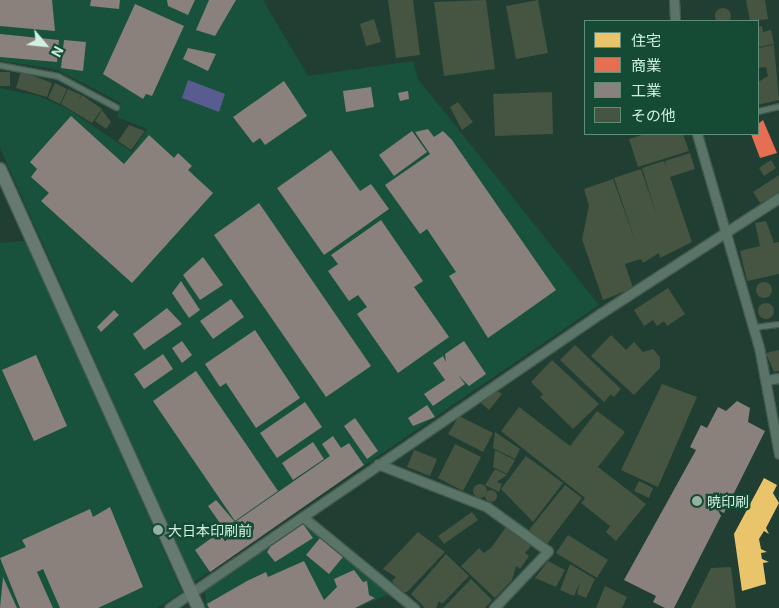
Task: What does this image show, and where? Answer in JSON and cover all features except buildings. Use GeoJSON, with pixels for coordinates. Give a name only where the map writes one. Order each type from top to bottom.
{"type":"FeatureCollection","features":[{"type":"Feature","properties":{"kind":"street"},"geometry":{"type":"LineString","coordinates":[[674,0],[675,20]]}},
{"type":"Feature","properties":{"kind":"street"},"geometry":{"type":"LineString","coordinates":[[696,135],[754,327],[766,380],[779,454]]}},
{"type":"Feature","properties":{"kind":"street"},"geometry":{"type":"LineString","coordinates":[[0,169],[198,608]]}},
{"type":"Feature","properties":{"kind":"street"},"geometry":{"type":"LineString","coordinates":[[169,608],[304,517],[378,464],[779,198]]}},
{"type":"Feature","properties":{"kind":"street"},"geometry":{"type":"LineString","coordinates":[[766,380],[779,378]]}},
{"type":"Feature","properties":{"kind":"street"},"geometry":{"type":"LineString","coordinates":[[378,464],[487,507],[548,550],[494,608]]}},
{"type":"Feature","properties":{"kind":"street"},"geometry":{"type":"LineString","coordinates":[[304,517],[414,608]]}},
{"type":"Feature","properties":{"kind":"lane"},"geometry":{"type":"LineString","coordinates":[[0,65],[58,76],[116,107]]}},
{"type":"Feature","properties":{"kind":"lane"},"geometry":{"type":"LineString","coordinates":[[759,111],[779,106]]}},
{"type":"Feature","properties":{"kind":"lane"},"geometry":{"type":"LineString","coordinates":[[754,327],[779,324]]}},
{"type":"Feature","properties":{"kind":"shaded area"},"geometry":{"type":"Polygon","coordinates":[[[0,0],[263,0],[308,76],[413,61],[418,79],[599,305],[194,582],[0,148],[0,88],[39,96],[68,109],[132,152],[147,129],[117,117],[121,103],[56,69],[0,61],[0,0]]]}},
{"type":"Feature","properties":{"kind":"shaded area"},"geometry":{"type":"Polygon","coordinates":[[[188,80],[225,94],[219,112],[182,98],[188,80]]]}},
{"type":"Feature","properties":{"kind":"shaded area"},"geometry":{"type":"Polygon","coordinates":[[[26,241],[182,592],[157,608],[0,608],[0,243],[26,241]]]}},
{"type":"Feature","properties":{"kind":"shaded area"},"geometry":{"type":"Polygon","coordinates":[[[301,523],[389,594],[358,608],[206,608],[205,590],[301,523]]]}},
{"type":"Feature","properties":{"kind":"place","name":"暁印刷"},"geometry":{"type":"Point","coordinates":[697,501]}},
{"type":"Feature","properties":{"kind":"place","name":"大日本印刷前"},"geometry":{"type":"Point","coordinates":[158,530]}}]}
